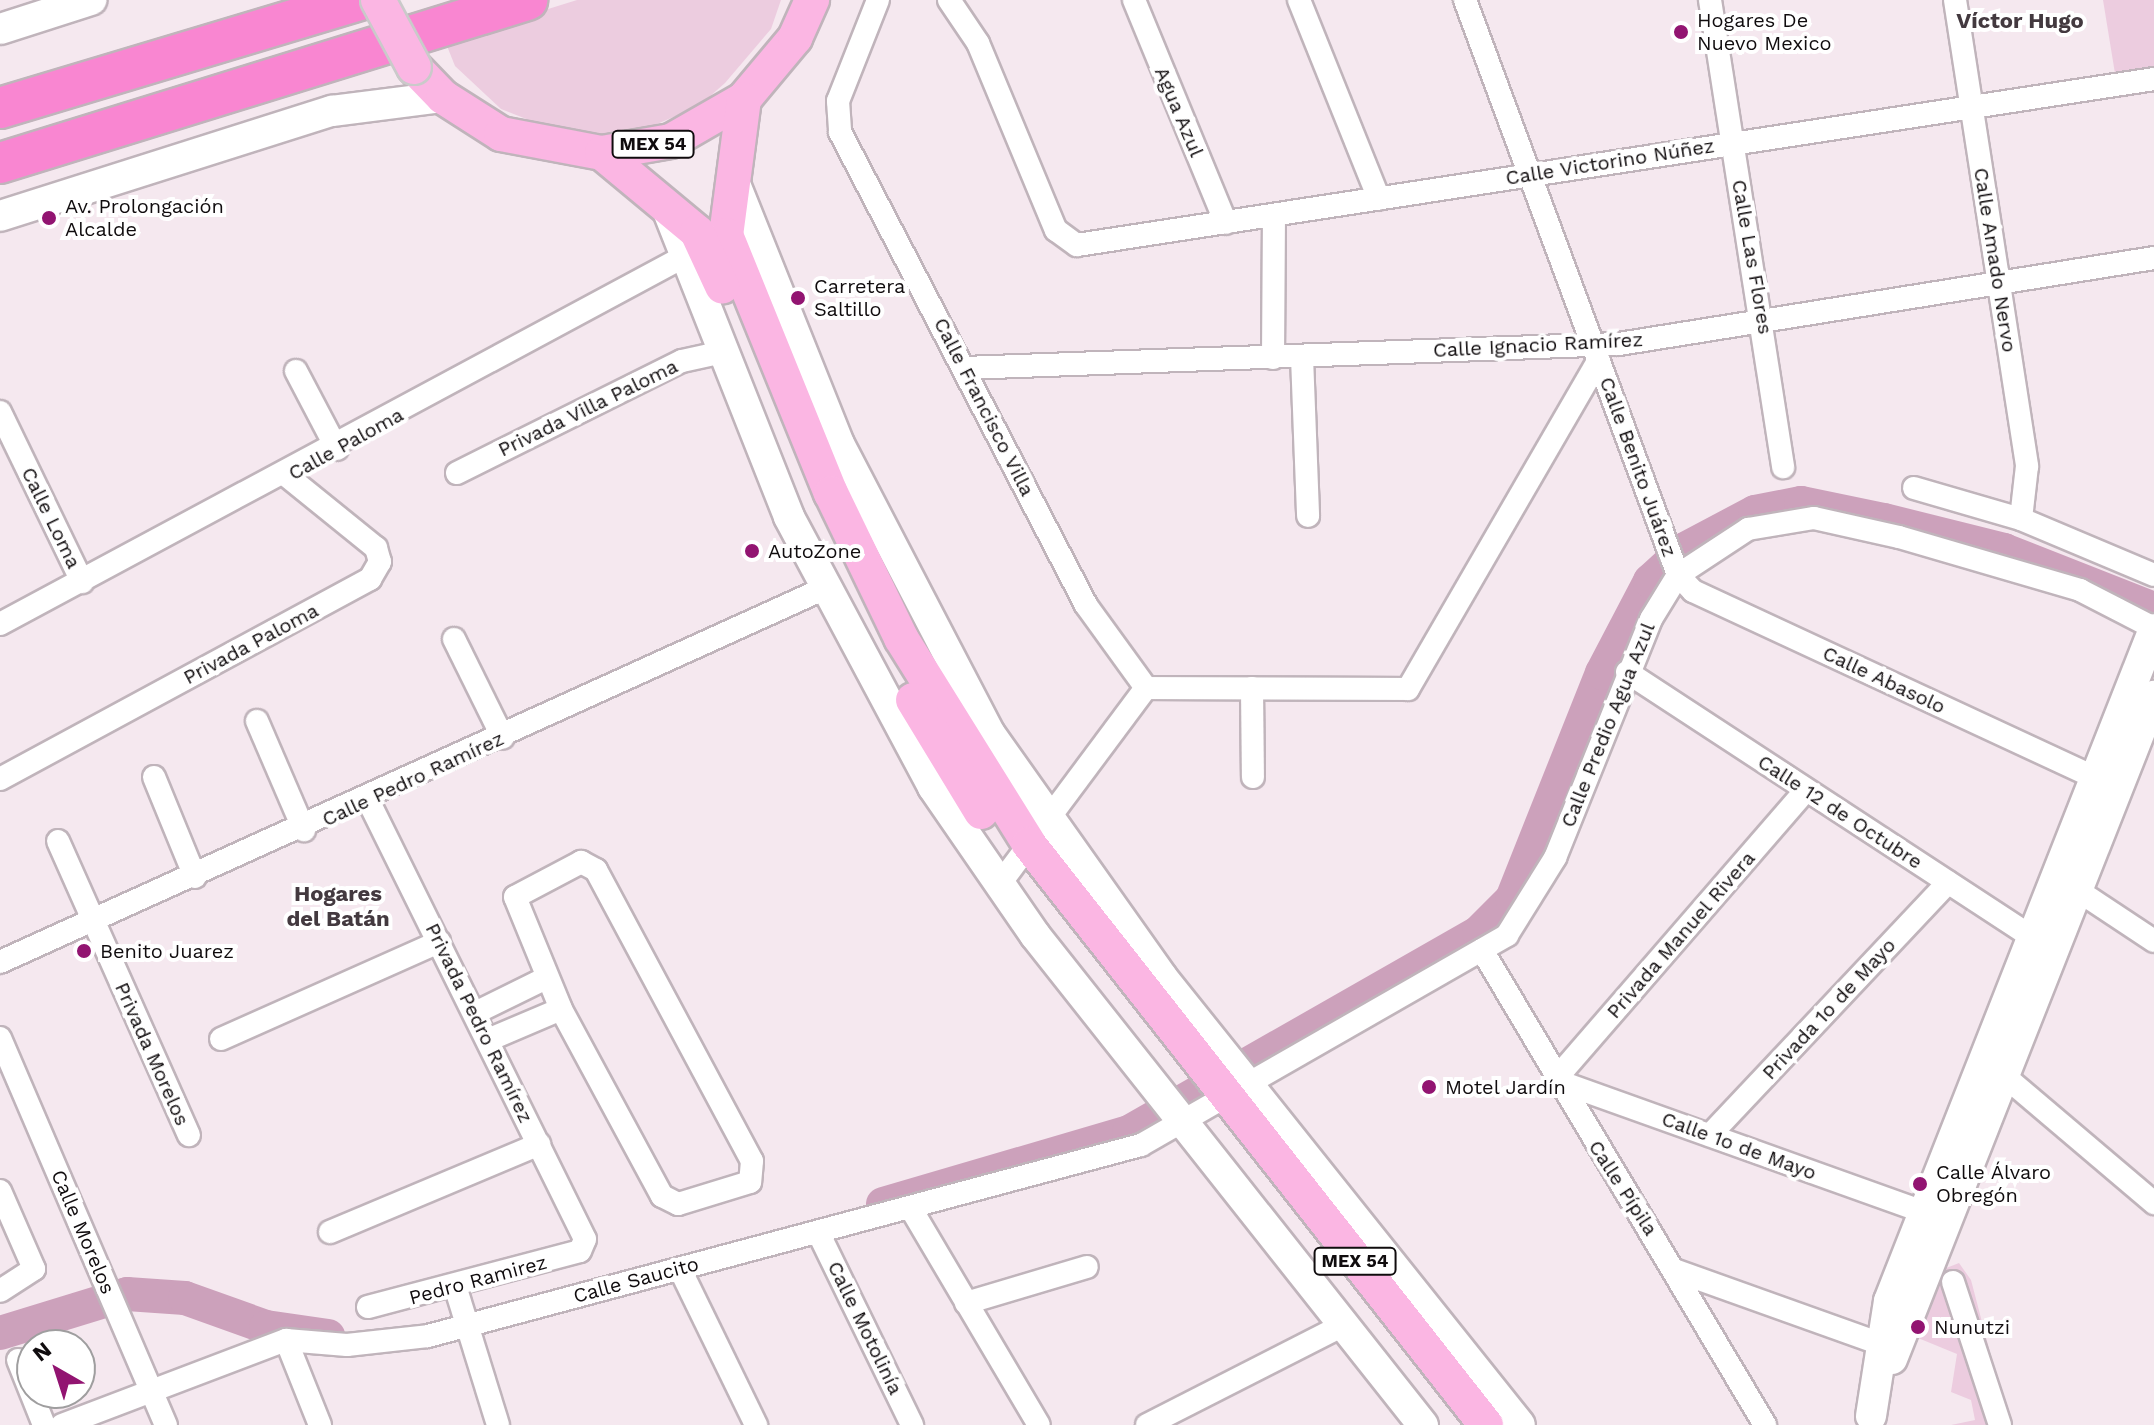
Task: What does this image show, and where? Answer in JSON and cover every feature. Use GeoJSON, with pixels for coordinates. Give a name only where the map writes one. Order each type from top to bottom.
{"type":"FeatureCollection","features":[{"type":"Feature","properties":{"kind":"highway"},"geometry":{"type":"LineString","coordinates":[[0,108],[360,0]]}},
{"type":"Feature","properties":{"kind":"highway"},"geometry":{"type":"LineString","coordinates":[[0,163],[527,0]]}},
{"type":"Feature","properties":{"kind":"main road","name":"MEX 54"},"geometry":{"type":"LineString","coordinates":[[378,0],[414,67],[443,97],[501,134],[602,153],[671,141],[744,99],[795,38],[812,0]]}},
{"type":"Feature","properties":{"kind":"main road","name":"MEX 54"},"geometry":{"type":"LineString","coordinates":[[744,99],[726,235],[831,493],[901,638],[1022,853],[1201,1048],[1214,1102],[1460,1425]]}},
{"type":"Feature","properties":{"kind":"main road","name":"MEX 54"},"geometry":{"type":"LineString","coordinates":[[602,153],[665,204],[704,243],[838,562],[1022,853],[1137,1043],[1214,1102],[1486,1425]]}},
{"type":"Feature","properties":{"kind":"street"},"geometry":{"type":"LineString","coordinates":[[0,29],[91,0]]}},
{"type":"Feature","properties":{"kind":"street","name":"Calle Francisco Villa"},"geometry":{"type":"LineString","coordinates":[[878,0],[835,117],[1086,605],[1146,688]]}},
{"type":"Feature","properties":{"kind":"street","name":"Calle Victorino Núñez"},"geometry":{"type":"LineString","coordinates":[[949,0],[978,43],[1067,243],[1274,216],[2032,94],[2154,79]]}},
{"type":"Feature","properties":{"kind":"street","name":"Agua Azul"},"geometry":{"type":"LineString","coordinates":[[1134,0],[1226,223]]}},
{"type":"Feature","properties":{"kind":"street"},"geometry":{"type":"LineString","coordinates":[[1299,0],[1379,199]]}},
{"type":"Feature","properties":{"kind":"street","name":"Calle Benito Juárez"},"geometry":{"type":"LineString","coordinates":[[1465,0],[1653,515],[1678,574]]}},
{"type":"Feature","properties":{"kind":"street","name":"Calle Las Flores"},"geometry":{"type":"LineString","coordinates":[[1710,0],[1731,142],[1764,320],[1783,467]]}},
{"type":"Feature","properties":{"kind":"street","name":"Calle Amado Nervo"},"geometry":{"type":"LineString","coordinates":[[1955,0],[2027,466],[2021,519]]}},
{"type":"Feature","properties":{"kind":"street"},"geometry":{"type":"LineString","coordinates":[[0,216],[332,111],[443,97]]}},
{"type":"Feature","properties":{"kind":"street"},"geometry":{"type":"LineString","coordinates":[[665,204],[723,352],[823,589],[933,787],[1022,853],[1146,688],[1408,689],[1596,352]]}},
{"type":"Feature","properties":{"kind":"street"},"geometry":{"type":"LineString","coordinates":[[1273,358],[1274,216]]}},
{"type":"Feature","properties":{"kind":"street","name":"Calle Paloma"},"geometry":{"type":"LineString","coordinates":[[0,624],[287,476],[687,255]]}},
{"type":"Feature","properties":{"kind":"street","name":"Calle Ignacio Ramírez"},"geometry":{"type":"LineString","coordinates":[[964,368],[1302,357],[1596,352],[1764,320],[2154,258]]}},
{"type":"Feature","properties":{"kind":"street","name":"Privada Villa Paloma"},"geometry":{"type":"LineString","coordinates":[[457,473],[682,361],[723,352]]}},
{"type":"Feature","properties":{"kind":"street"},"geometry":{"type":"LineString","coordinates":[[1302,357],[1308,516]]}},
{"type":"Feature","properties":{"kind":"street"},"geometry":{"type":"LineString","coordinates":[[296,371],[337,449]]}},
{"type":"Feature","properties":{"kind":"street","name":"Calle Loma"},"geometry":{"type":"LineString","coordinates":[[0,412],[82,582]]}},
{"type":"Feature","properties":{"kind":"street","name":"Privada Paloma"},"geometry":{"type":"LineString","coordinates":[[0,779],[370,579],[380,562],[376,548],[287,476]]}},
{"type":"Feature","properties":{"kind":"street"},"geometry":{"type":"LineString","coordinates":[[1914,488],[2021,519],[2154,575]]}},
{"type":"Feature","properties":{"kind":"street","name":"Calle Predio Agua Azul"},"geometry":{"type":"LineString","coordinates":[[1214,1102],[1507,935],[1541,887],[1627,672],[1678,574],[1748,529],[1814,518],[2080,590],[2154,629]]}},
{"type":"Feature","properties":{"kind":"street","name":"Calle Abasolo"},"geometry":{"type":"LineString","coordinates":[[1678,574],[1693,591],[2095,778]]}},
{"type":"Feature","properties":{"kind":"street","name":"Calle Pedro Ramírez"},"geometry":{"type":"LineString","coordinates":[[0,962],[369,801],[823,589]]}},
{"type":"Feature","properties":{"kind":"street"},"geometry":{"type":"LineString","coordinates":[[1887,1346],[2042,944],[2095,778],[2154,629]]}},
{"type":"Feature","properties":{"kind":"street"},"geometry":{"type":"LineString","coordinates":[[454,639],[503,738]]}},
{"type":"Feature","properties":{"kind":"street","name":"Calle 12 de Octubre"},"geometry":{"type":"LineString","coordinates":[[1627,672],[2042,944]]}},
{"type":"Feature","properties":{"kind":"street"},"geometry":{"type":"LineString","coordinates":[[1252,688],[1253,777]]}},
{"type":"Feature","properties":{"kind":"street"},"geometry":{"type":"LineString","coordinates":[[2042,944],[2077,890],[2154,696]]}},
{"type":"Feature","properties":{"kind":"street"},"geometry":{"type":"LineString","coordinates":[[257,721],[304,830]]}},
{"type":"Feature","properties":{"kind":"street"},"geometry":{"type":"LineString","coordinates":[[154,777],[195,877]]}},
{"type":"Feature","properties":{"kind":"street","name":"Privada Manuel Rivera"},"geometry":{"type":"LineString","coordinates":[[1555,1080],[1806,790]]}},
{"type":"Feature","properties":{"kind":"street","name":"Privada Pedro Ramírez"},"geometry":{"type":"LineString","coordinates":[[369,801],[539,1144],[585,1246]]}},
{"type":"Feature","properties":{"kind":"street","name":"Privada Morelos"},"geometry":{"type":"LineString","coordinates":[[58,841],[189,1135]]}},
{"type":"Feature","properties":{"kind":"street"},"geometry":{"type":"LineString","coordinates":[[591,863],[752,1161],[757,1173],[750,1182],[678,1204],[662,1196],[546,978],[515,897],[591,863]]}},
{"type":"Feature","properties":{"kind":"street","name":"Privada 1o de Mayo"},"geometry":{"type":"LineString","coordinates":[[1710,1135],[1948,882]]}},
{"type":"Feature","properties":{"kind":"street"},"geometry":{"type":"LineString","coordinates":[[2077,890],[2154,941]]}},
{"type":"Feature","properties":{"kind":"street"},"geometry":{"type":"LineString","coordinates":[[221,1039],[439,942]]}},
{"type":"Feature","properties":{"kind":"street","name":"Calle Pípila"},"geometry":{"type":"LineString","coordinates":[[1482,950],[1555,1080],[1677,1271],[1765,1425]]}},
{"type":"Feature","properties":{"kind":"street"},"geometry":{"type":"LineString","coordinates":[[475,1013],[546,978]]}},
{"type":"Feature","properties":{"kind":"street"},"geometry":{"type":"LineString","coordinates":[[488,1040],[561,1009]]}},
{"type":"Feature","properties":{"kind":"street","name":"Calle Morelos"},"geometry":{"type":"LineString","coordinates":[[1,1043],[166,1425]]}},
{"type":"Feature","properties":{"kind":"street"},"geometry":{"type":"LineString","coordinates":[[1994,1067],[2154,1203]]}},
{"type":"Feature","properties":{"kind":"street"},"geometry":{"type":"LineString","coordinates":[[1870,1421],[1923,1212],[1994,1067]]}},
{"type":"Feature","properties":{"kind":"street","name":"Calle 1o de Mayo"},"geometry":{"type":"LineString","coordinates":[[1555,1080],[1923,1212]]}},
{"type":"Feature","properties":{"kind":"street"},"geometry":{"type":"LineString","coordinates":[[1214,1102],[1343,1325],[1423,1425]]}},
{"type":"Feature","properties":{"kind":"street"},"geometry":{"type":"LineString","coordinates":[[1214,1102],[1520,1425]]}},
{"type":"Feature","properties":{"kind":"street","name":"Calle Saucito"},"geometry":{"type":"LineString","coordinates":[[62,1425],[286,1340],[381,1343],[680,1269],[1141,1145],[1214,1102]]}},
{"type":"Feature","properties":{"kind":"street"},"geometry":{"type":"LineString","coordinates":[[330,1232],[539,1144]]}},
{"type":"Feature","properties":{"kind":"street"},"geometry":{"type":"LineString","coordinates":[[0,1191],[34,1269],[0,1291]]}},
{"type":"Feature","properties":{"kind":"street"},"geometry":{"type":"LineString","coordinates":[[910,1207],[1039,1425]]}},
{"type":"Feature","properties":{"kind":"street","name":"Calle Motolinía"},"geometry":{"type":"LineString","coordinates":[[818,1232],[912,1425]]}},
{"type":"Feature","properties":{"kind":"street","name":"Pedro Ramirez"},"geometry":{"type":"LineString","coordinates":[[368,1307],[457,1293],[585,1246]]}},
{"type":"Feature","properties":{"kind":"street"},"geometry":{"type":"LineString","coordinates":[[966,1303],[1087,1267]]}},
{"type":"Feature","properties":{"kind":"street"},"geometry":{"type":"LineString","coordinates":[[680,1269],[756,1425]]}},
{"type":"Feature","properties":{"kind":"street"},"geometry":{"type":"LineString","coordinates":[[1677,1271],[1887,1346]]}},
{"type":"Feature","properties":{"kind":"street"},"geometry":{"type":"LineString","coordinates":[[1953,1282],[2000,1425]]}},
{"type":"Feature","properties":{"kind":"street"},"geometry":{"type":"LineString","coordinates":[[457,1293],[464,1324],[498,1425]]}},
{"type":"Feature","properties":{"kind":"street"},"geometry":{"type":"LineString","coordinates":[[1147,1425],[1343,1325]]}},
{"type":"Feature","properties":{"kind":"street"},"geometry":{"type":"LineString","coordinates":[[286,1340],[320,1425]]}},
{"type":"Feature","properties":{"kind":"shaded area"},"geometry":{"type":"Polygon","coordinates":[[[577,0],[781,0],[771,29],[725,83],[699,106],[650,127],[604,134],[534,122],[501,109],[455,66],[445,41],[577,0]]]}},
{"type":"Feature","properties":{"kind":"shaded area"},"geometry":{"type":"Polygon","coordinates":[[[2103,0],[2154,0],[2154,92],[2119,98],[2103,0]]]}},
{"type":"Feature","properties":{"kind":"shaded area"},"geometry":{"type":"Polygon","coordinates":[[[1959,1263],[1971,1280],[2009,1425],[1951,1425],[1975,1420],[1971,1400],[1951,1392],[1957,1354],[1918,1338],[1931,1274],[1959,1263]]]}},
{"type":"Feature","properties":{"kind":"waterway"},"geometry":{"type":"LineString","coordinates":[[883,1204],[1129,1132],[1479,932],[1512,899],[1602,673],[1650,581],[1685,549],[1755,512],[1801,503],[1884,520],[2004,550],[2154,609]]}},
{"type":"Feature","properties":{"kind":"waterway"},"geometry":{"type":"LineString","coordinates":[[0,1333],[127,1294],[185,1298],[266,1327],[328,1336]]}},
{"type":"Feature","properties":{"kind":"place","name":"Hogares De Nuevo Mexico"},"geometry":{"type":"Point","coordinates":[1681,32]}},
{"type":"Feature","properties":{"kind":"place","name":"Av. Prolongación Alcalde"},"geometry":{"type":"Point","coordinates":[49,218]}},
{"type":"Feature","properties":{"kind":"place","name":"Carretera Saltillo"},"geometry":{"type":"Point","coordinates":[798,298]}},
{"type":"Feature","properties":{"kind":"place","name":"AutoZone"},"geometry":{"type":"Point","coordinates":[752,551]}},
{"type":"Feature","properties":{"kind":"place","name":"Benito Juarez"},"geometry":{"type":"Point","coordinates":[84,951]}},
{"type":"Feature","properties":{"kind":"place","name":"Motel Jardín"},"geometry":{"type":"Point","coordinates":[1429,1087]}},
{"type":"Feature","properties":{"kind":"place","name":"Calle Álvaro Obregón"},"geometry":{"type":"Point","coordinates":[1920,1184]}},
{"type":"Feature","properties":{"kind":"place","name":"Nunutzi"},"geometry":{"type":"Point","coordinates":[1918,1327]}},
{"type":"Feature","properties":{"kind":"district","name":"Víctor Hugo"},"geometry":{"type":"Point","coordinates":[2020,21]}},
{"type":"Feature","properties":{"kind":"district","name":"Hogares del Batán"},"geometry":{"type":"Point","coordinates":[338,906]}}]}
